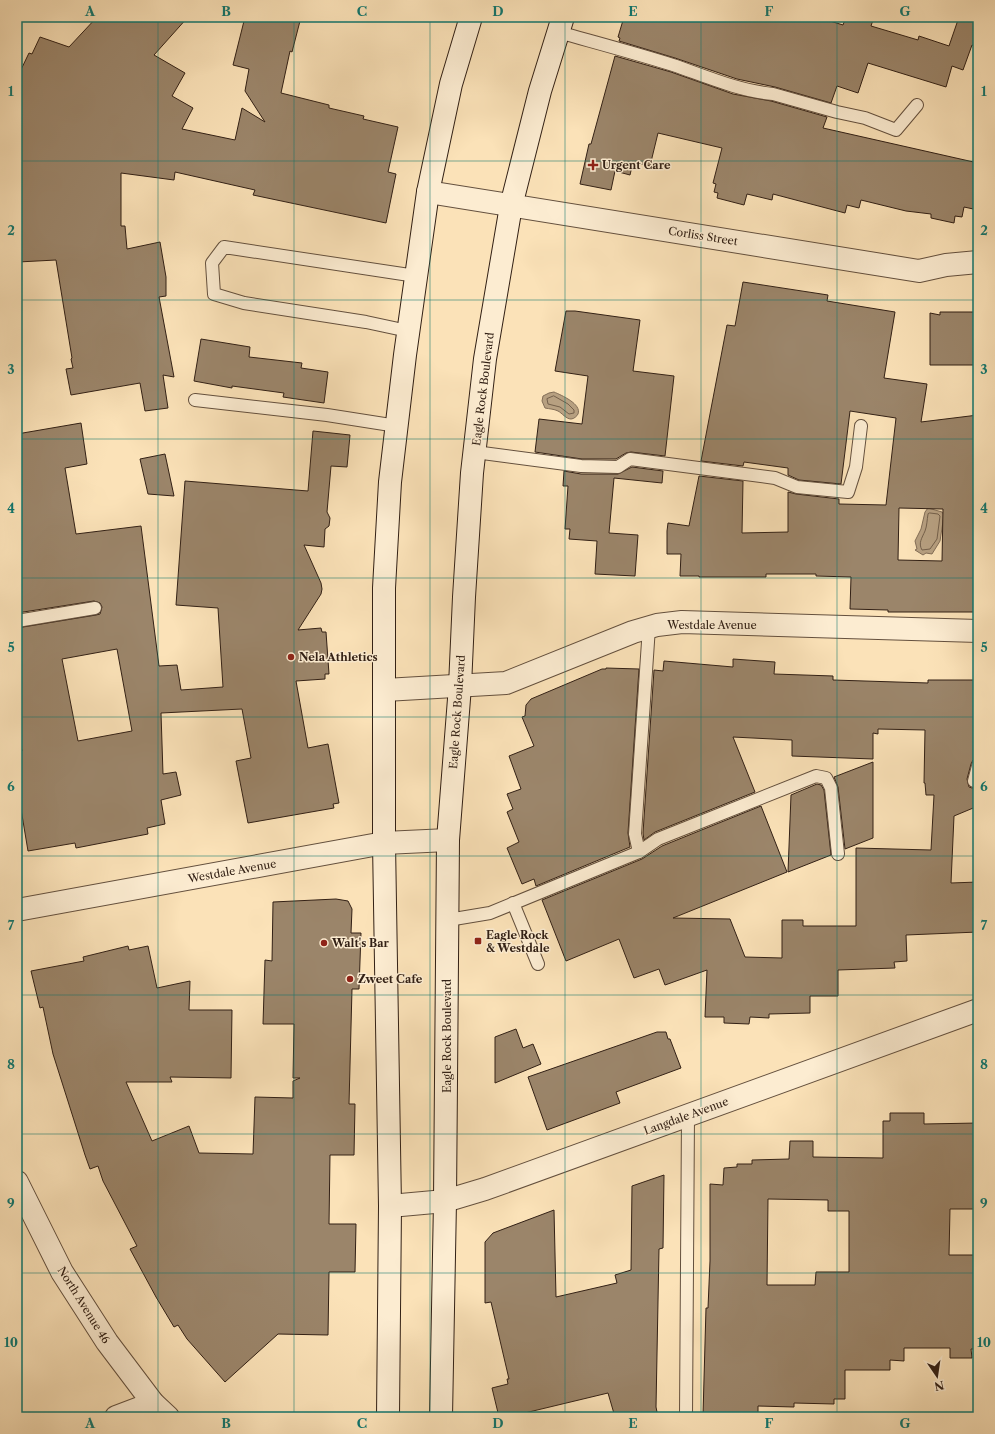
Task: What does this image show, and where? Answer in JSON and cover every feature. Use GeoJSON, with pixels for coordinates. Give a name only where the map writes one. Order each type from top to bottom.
{"type":"FeatureCollection","features":[{"type":"Feature","properties":{"kind":"main road"},"geometry":{"type":"LineString","coordinates":[[388,1417],[390,1206],[384,843],[384,588],[390,482],[408,331],[428,192],[452,84],[471,17]]}},
{"type":"Feature","properties":{"kind":"main road","name":"Eagle Rock Boulevard"},"geometry":{"type":"LineString","coordinates":[[441,1417],[446,1201],[448,840],[460,686],[465,582],[475,452],[485,359],[511,206],[540,90],[561,24]]}},
{"type":"Feature","properties":{"kind":"main road","name":"Corliss Street"},"geometry":{"type":"LineString","coordinates":[[428,192],[920,271],[946,265],[978,262]]}},
{"type":"Feature","properties":{"kind":"main road","name":"Westdale Avenue"},"geometry":{"type":"LineString","coordinates":[[385,690],[506,682],[649,627],[682,622],[978,631]]}},
{"type":"Feature","properties":{"kind":"main road","name":"Westdale Avenue"},"geometry":{"type":"LineString","coordinates":[[17,910],[384,843],[448,840]]}},
{"type":"Feature","properties":{"kind":"main road","name":"Langdale Avenue"},"geometry":{"type":"LineString","coordinates":[[390,1206],[446,1201],[485,1189],[978,1010]]}},
{"type":"Feature","properties":{"kind":"main road","name":"North Avenue 46"},"geometry":{"type":"LineString","coordinates":[[17,1182],[62,1272],[107,1342],[161,1410]]}},
{"type":"Feature","properties":{"kind":"main road"},"geometry":{"type":"LineString","coordinates":[[116,1417],[161,1410]]}},
{"type":"Feature","properties":{"kind":"lane"},"geometry":{"type":"LineString","coordinates":[[561,24],[646,57],[736,86],[865,118],[896,130],[917,105]]}},
{"type":"Feature","properties":{"kind":"lane"},"geometry":{"type":"LineString","coordinates":[[408,331],[366,322],[244,303],[214,294],[212,264],[224,247],[416,276]]}},
{"type":"Feature","properties":{"kind":"lane"},"geometry":{"type":"LineString","coordinates":[[195,400],[327,415],[397,426]]}},
{"type":"Feature","properties":{"kind":"lane"},"geometry":{"type":"LineString","coordinates":[[475,452],[581,466],[618,467],[630,459],[775,478],[797,487],[848,492],[856,467],[861,426]]}},
{"type":"Feature","properties":{"kind":"lane"},"geometry":{"type":"LineString","coordinates":[[17,621],[95,608]]}},
{"type":"Feature","properties":{"kind":"lane"},"geometry":{"type":"LineString","coordinates":[[639,852],[635,834],[649,627]]}},
{"type":"Feature","properties":{"kind":"lane"},"geometry":{"type":"LineString","coordinates":[[974,781],[978,766]]}},
{"type":"Feature","properties":{"kind":"lane"},"geometry":{"type":"LineString","coordinates":[[448,920],[490,913],[639,852],[658,839],[816,776],[826,778],[831,788],[838,854]]}},
{"type":"Feature","properties":{"kind":"lane"},"geometry":{"type":"LineString","coordinates":[[513,903],[538,964]]}},
{"type":"Feature","properties":{"kind":"lane"},"geometry":{"type":"LineString","coordinates":[[686,1417],[688,1115]]}},
{"type":"Feature","properties":{"kind":"water"},"geometry":{"type":"Polygon","coordinates":[[[554,392],[574,403],[578,410],[578,414],[575,417],[569,419],[558,411],[545,408],[542,401],[543,396],[554,392]]]}},
{"type":"Feature","properties":{"kind":"water"},"geometry":{"type":"Polygon","coordinates":[[[928,508],[942,512],[944,515],[940,541],[932,554],[926,553],[923,555],[915,550],[917,549],[915,541],[921,529],[925,512],[928,508]]]}},
{"type":"Feature","properties":{"kind":"building"},"geometry":{"type":"Polygon","coordinates":[[[97,17],[188,17],[154,55],[185,73],[172,96],[193,108],[182,129],[235,140],[242,108],[265,122],[245,91],[249,69],[233,65],[245,17],[284,17],[300,21],[292,52],[290,51],[281,93],[329,105],[329,108],[364,116],[363,119],[398,127],[388,172],[396,174],[386,223],[253,195],[255,190],[175,172],[174,180],[121,173],[121,226],[125,226],[127,249],[160,242],[166,277],[166,296],[159,297],[174,377],[163,375],[168,408],[145,411],[140,383],[71,395],[66,369],[73,368],[72,358],[56,260],[18,262],[17,78],[29,53],[32,54],[40,37],[69,47],[97,17]]]}},
{"type":"Feature","properties":{"kind":"building"},"geometry":{"type":"Polygon","coordinates":[[[624,17],[817,17],[843,25],[846,17],[874,17],[871,26],[918,40],[919,36],[949,46],[959,17],[978,17],[978,47],[972,45],[963,70],[952,66],[946,87],[868,63],[858,93],[837,86],[831,103],[775,87],[737,79],[619,41],[620,38],[618,37],[624,17]]]}},
{"type":"Feature","properties":{"kind":"building"},"geometry":{"type":"Polygon","coordinates":[[[615,56],[671,72],[733,94],[771,101],[827,117],[823,128],[978,163],[978,210],[964,207],[962,217],[955,216],[954,223],[931,218],[931,214],[906,211],[861,200],[859,208],[847,205],[845,213],[773,194],[772,200],[747,194],[744,205],[717,198],[718,193],[714,192],[716,184],[713,183],[722,148],[658,133],[650,166],[633,162],[630,175],[615,171],[611,190],[580,184],[589,144],[591,144],[615,56]]]}},
{"type":"Feature","properties":{"kind":"building"},"geometry":{"type":"Polygon","coordinates":[[[743,282],[828,295],[827,301],[895,312],[884,378],[927,384],[921,422],[978,415],[978,612],[888,612],[888,610],[850,609],[851,577],[816,576],[816,574],[766,574],[766,577],[680,576],[681,554],[667,554],[668,523],[689,526],[699,476],[743,481],[742,533],[788,532],[788,492],[839,499],[839,504],[886,505],[896,418],[850,411],[841,484],[799,480],[788,475],[788,468],[744,462],[743,466],[701,461],[727,325],[735,326],[743,282]],[[899,508],[898,560],[942,561],[943,509],[899,508]]]}},
{"type":"Feature","properties":{"kind":"building"},"geometry":{"type":"Polygon","coordinates":[[[566,311],[640,320],[633,371],[674,376],[665,456],[631,452],[626,453],[616,459],[582,459],[535,452],[539,419],[582,424],[588,376],[555,371],[566,311]]]}},
{"type":"Feature","properties":{"kind":"building"},"geometry":{"type":"Polygon","coordinates":[[[940,312],[978,312],[978,365],[930,365],[930,313],[940,315],[940,312]]]}},
{"type":"Feature","properties":{"kind":"building"},"geometry":{"type":"Polygon","coordinates":[[[201,339],[250,347],[249,357],[302,363],[301,368],[328,372],[324,403],[283,397],[284,393],[232,386],[232,388],[194,381],[201,339]]]}},
{"type":"Feature","properties":{"kind":"building"},"geometry":{"type":"Polygon","coordinates":[[[81,423],[87,464],[65,468],[76,534],[141,526],[159,666],[177,665],[181,690],[223,687],[218,608],[176,605],[185,481],[308,491],[313,431],[350,435],[347,467],[331,466],[327,512],[330,518],[329,526],[325,529],[324,547],[304,545],[321,583],[322,589],[321,594],[298,630],[321,628],[322,632],[326,632],[329,674],[325,674],[325,679],[296,681],[308,748],[328,744],[339,803],[333,804],[334,808],[248,823],[236,761],[251,758],[242,709],[161,713],[163,774],[176,772],[181,795],[161,800],[165,824],[147,828],[148,834],[76,848],[75,843],[28,851],[17,785],[17,752],[22,751],[17,724],[17,628],[96,615],[100,614],[102,607],[100,603],[94,601],[17,613],[17,434],[81,423]],[[117,649],[62,659],[78,741],[132,731],[117,649]]]}},
{"type":"Feature","properties":{"kind":"building"},"geometry":{"type":"Polygon","coordinates":[[[165,454],[174,496],[148,494],[140,459],[165,454]]]}},
{"type":"Feature","properties":{"kind":"building"},"geometry":{"type":"Polygon","coordinates":[[[632,467],[663,471],[662,483],[614,478],[609,533],[638,535],[635,576],[595,574],[597,541],[569,539],[570,529],[565,529],[568,486],[563,486],[564,471],[581,474],[618,474],[632,467]]]}},
{"type":"Feature","properties":{"kind":"building"},"geometry":{"type":"Polygon","coordinates":[[[733,659],[775,662],[774,674],[833,676],[833,680],[928,683],[928,680],[978,680],[978,759],[973,760],[967,779],[969,787],[978,787],[978,806],[954,816],[951,883],[978,882],[978,932],[906,935],[907,961],[894,962],[895,968],[838,970],[838,996],[810,996],[810,1013],[769,1014],[769,1018],[750,1017],[749,1024],[724,1023],[724,1017],[705,1017],[707,970],[665,985],[659,969],[634,978],[619,939],[566,961],[542,900],[642,859],[662,846],[761,806],[787,872],[673,918],[730,919],[745,957],[782,958],[782,920],[803,920],[803,926],[856,926],[856,848],[931,850],[934,795],[926,795],[924,783],[925,730],[878,729],[878,734],[873,733],[873,759],[792,756],[792,740],[733,737],[755,792],[655,832],[644,840],[643,833],[654,670],[663,671],[664,661],[733,667],[733,659]]]}},
{"type":"Feature","properties":{"kind":"building"},"geometry":{"type":"Polygon","coordinates":[[[606,668],[639,669],[628,833],[630,847],[536,886],[534,879],[522,884],[507,848],[519,842],[507,812],[513,809],[507,794],[521,789],[509,756],[534,746],[522,717],[525,716],[526,705],[531,699],[606,668]]]}},
{"type":"Feature","properties":{"kind":"building"},"geometry":{"type":"Polygon","coordinates":[[[873,762],[873,838],[845,849],[838,787],[834,777],[873,762]]]}},
{"type":"Feature","properties":{"kind":"building"},"geometry":{"type":"Polygon","coordinates":[[[817,784],[821,785],[824,790],[831,855],[788,872],[791,795],[817,784]]]}},
{"type":"Feature","properties":{"kind":"building"},"geometry":{"type":"Polygon","coordinates":[[[336,899],[348,901],[352,909],[351,933],[361,933],[359,989],[352,989],[349,1104],[355,1104],[354,1155],[330,1155],[329,1224],[356,1224],[355,1272],[329,1272],[328,1335],[278,1334],[225,1382],[187,1339],[178,1325],[174,1327],[130,1249],[137,1246],[103,1181],[98,1166],[90,1169],[53,1054],[43,1007],[40,1008],[31,971],[84,961],[83,957],[128,946],[129,950],[148,946],[157,988],[190,981],[189,1010],[232,1010],[231,1078],[170,1077],[172,1082],[126,1082],[152,1141],[189,1126],[199,1153],[253,1154],[255,1097],[293,1098],[293,1081],[300,1078],[293,1078],[294,1024],[263,1024],[265,960],[272,961],[273,902],[336,899]]]}},
{"type":"Feature","properties":{"kind":"building"},"geometry":{"type":"Polygon","coordinates":[[[516,1029],[523,1048],[533,1044],[541,1064],[495,1083],[495,1037],[516,1029]]]}},
{"type":"Feature","properties":{"kind":"building"},"geometry":{"type":"Polygon","coordinates":[[[657,1032],[666,1032],[681,1068],[616,1092],[620,1103],[547,1130],[528,1077],[657,1032]]]}},
{"type":"Feature","properties":{"kind":"building"},"geometry":{"type":"Polygon","coordinates":[[[890,1113],[924,1113],[924,1124],[978,1123],[978,1209],[950,1209],[949,1255],[978,1255],[978,1349],[971,1349],[972,1358],[950,1358],[950,1348],[904,1348],[904,1361],[890,1360],[890,1370],[845,1370],[845,1399],[834,1399],[834,1404],[794,1403],[794,1407],[758,1406],[758,1416],[703,1415],[706,1308],[708,1308],[710,1261],[710,1184],[723,1185],[724,1168],[737,1167],[737,1164],[752,1164],[752,1160],[789,1159],[790,1141],[813,1141],[813,1157],[883,1158],[883,1121],[890,1121],[890,1113]],[[768,1199],[767,1285],[815,1285],[816,1272],[849,1272],[849,1211],[828,1211],[828,1200],[768,1199]]]}},
{"type":"Feature","properties":{"kind":"building"},"geometry":{"type":"Polygon","coordinates":[[[664,1175],[663,1248],[659,1249],[656,1407],[658,1417],[615,1417],[608,1393],[508,1417],[499,1417],[492,1388],[508,1384],[507,1379],[509,1379],[491,1302],[485,1303],[485,1242],[493,1233],[554,1210],[556,1297],[617,1283],[615,1275],[631,1270],[632,1186],[664,1175]]]}},
{"type":"Feature","properties":{"kind":"place","name":"Urgent Care"},"geometry":{"type":"Point","coordinates":[593,165]}},
{"type":"Feature","properties":{"kind":"place","name":"Nela Athletics"},"geometry":{"type":"Point","coordinates":[291,657]}},
{"type":"Feature","properties":{"kind":"place","name":"Eagle Rock & Westdale"},"geometry":{"type":"Point","coordinates":[478,941]}},
{"type":"Feature","properties":{"kind":"place","name":"Walt's Bar"},"geometry":{"type":"Point","coordinates":[324,943]}},
{"type":"Feature","properties":{"kind":"place","name":"Zweet Cafe"},"geometry":{"type":"Point","coordinates":[350,979]}}]}
